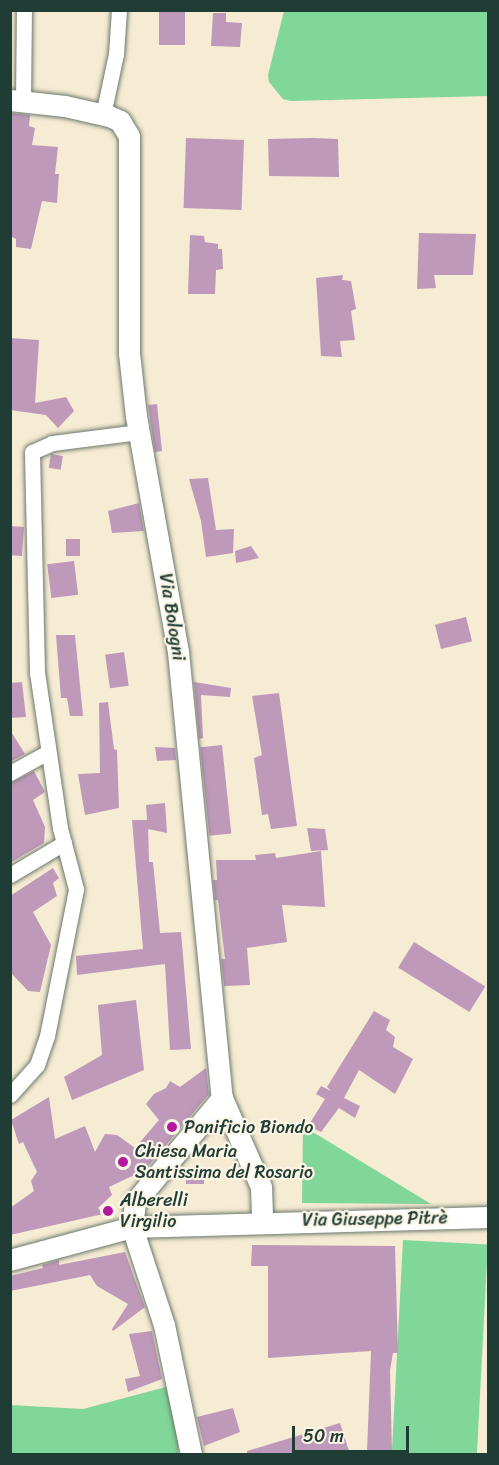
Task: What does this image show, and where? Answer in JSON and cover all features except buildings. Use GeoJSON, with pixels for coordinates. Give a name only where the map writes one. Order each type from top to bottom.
{"type":"FeatureCollection","features":[{"type":"Feature","properties":{"kind":"street"},"geometry":{"type":"LineString","coordinates":[[24,10],[17,100],[103,115],[116,54],[119,10]]}},
{"type":"Feature","properties":{"kind":"street","name":"Via Bologni"},"geometry":{"type":"LineString","coordinates":[[103,115],[120,121],[129,136],[129,353],[139,432],[178,652],[222,1098],[261,1187],[262,1221]]}},
{"type":"Feature","properties":{"kind":"street"},"geometry":{"type":"LineString","coordinates":[[10,1095],[37,1065],[47,1036],[76,890],[64,843],[48,752],[35,640],[32,452],[52,443],[139,432]]}},
{"type":"Feature","properties":{"kind":"street"},"geometry":{"type":"LineString","coordinates":[[10,773],[48,752]]}},
{"type":"Feature","properties":{"kind":"street"},"geometry":{"type":"LineString","coordinates":[[10,875],[64,843]]}},
{"type":"Feature","properties":{"kind":"street"},"geometry":{"type":"LineString","coordinates":[[191,1455],[164,1325],[132,1227],[135,1202],[222,1098]]}},
{"type":"Feature","properties":{"kind":"street","name":"Via Giuseppe Pitrè"},"geometry":{"type":"LineString","coordinates":[[10,1260],[132,1227],[262,1221],[489,1217]]}},
{"type":"Feature","properties":{"kind":"green space"},"geometry":{"type":"Polygon","coordinates":[[[284,11],[488,11],[488,96],[291,101],[283,99],[269,82],[268,75],[284,11]]]}},
{"type":"Feature","properties":{"kind":"green space"},"geometry":{"type":"Polygon","coordinates":[[[303,1126],[431,1204],[302,1203],[303,1126]]]}},
{"type":"Feature","properties":{"kind":"green space"},"geometry":{"type":"Polygon","coordinates":[[[403,1240],[488,1244],[477,1454],[392,1454],[403,1240]]]}},
{"type":"Feature","properties":{"kind":"green space"},"geometry":{"type":"Polygon","coordinates":[[[166,1387],[178,1437],[178,1454],[11,1454],[10,1405],[83,1409],[166,1387]]]}},
{"type":"Feature","properties":{"kind":"place","name":"Panificio Biondo"},"geometry":{"type":"Point","coordinates":[172,1127]}},
{"type":"Feature","properties":{"kind":"place","name":"Chiesa Maria Santissima del Rosario"},"geometry":{"type":"Point","coordinates":[123,1162]}},
{"type":"Feature","properties":{"kind":"place","name":"Alberelli Virgilio"},"geometry":{"type":"Point","coordinates":[108,1211]}}]}
